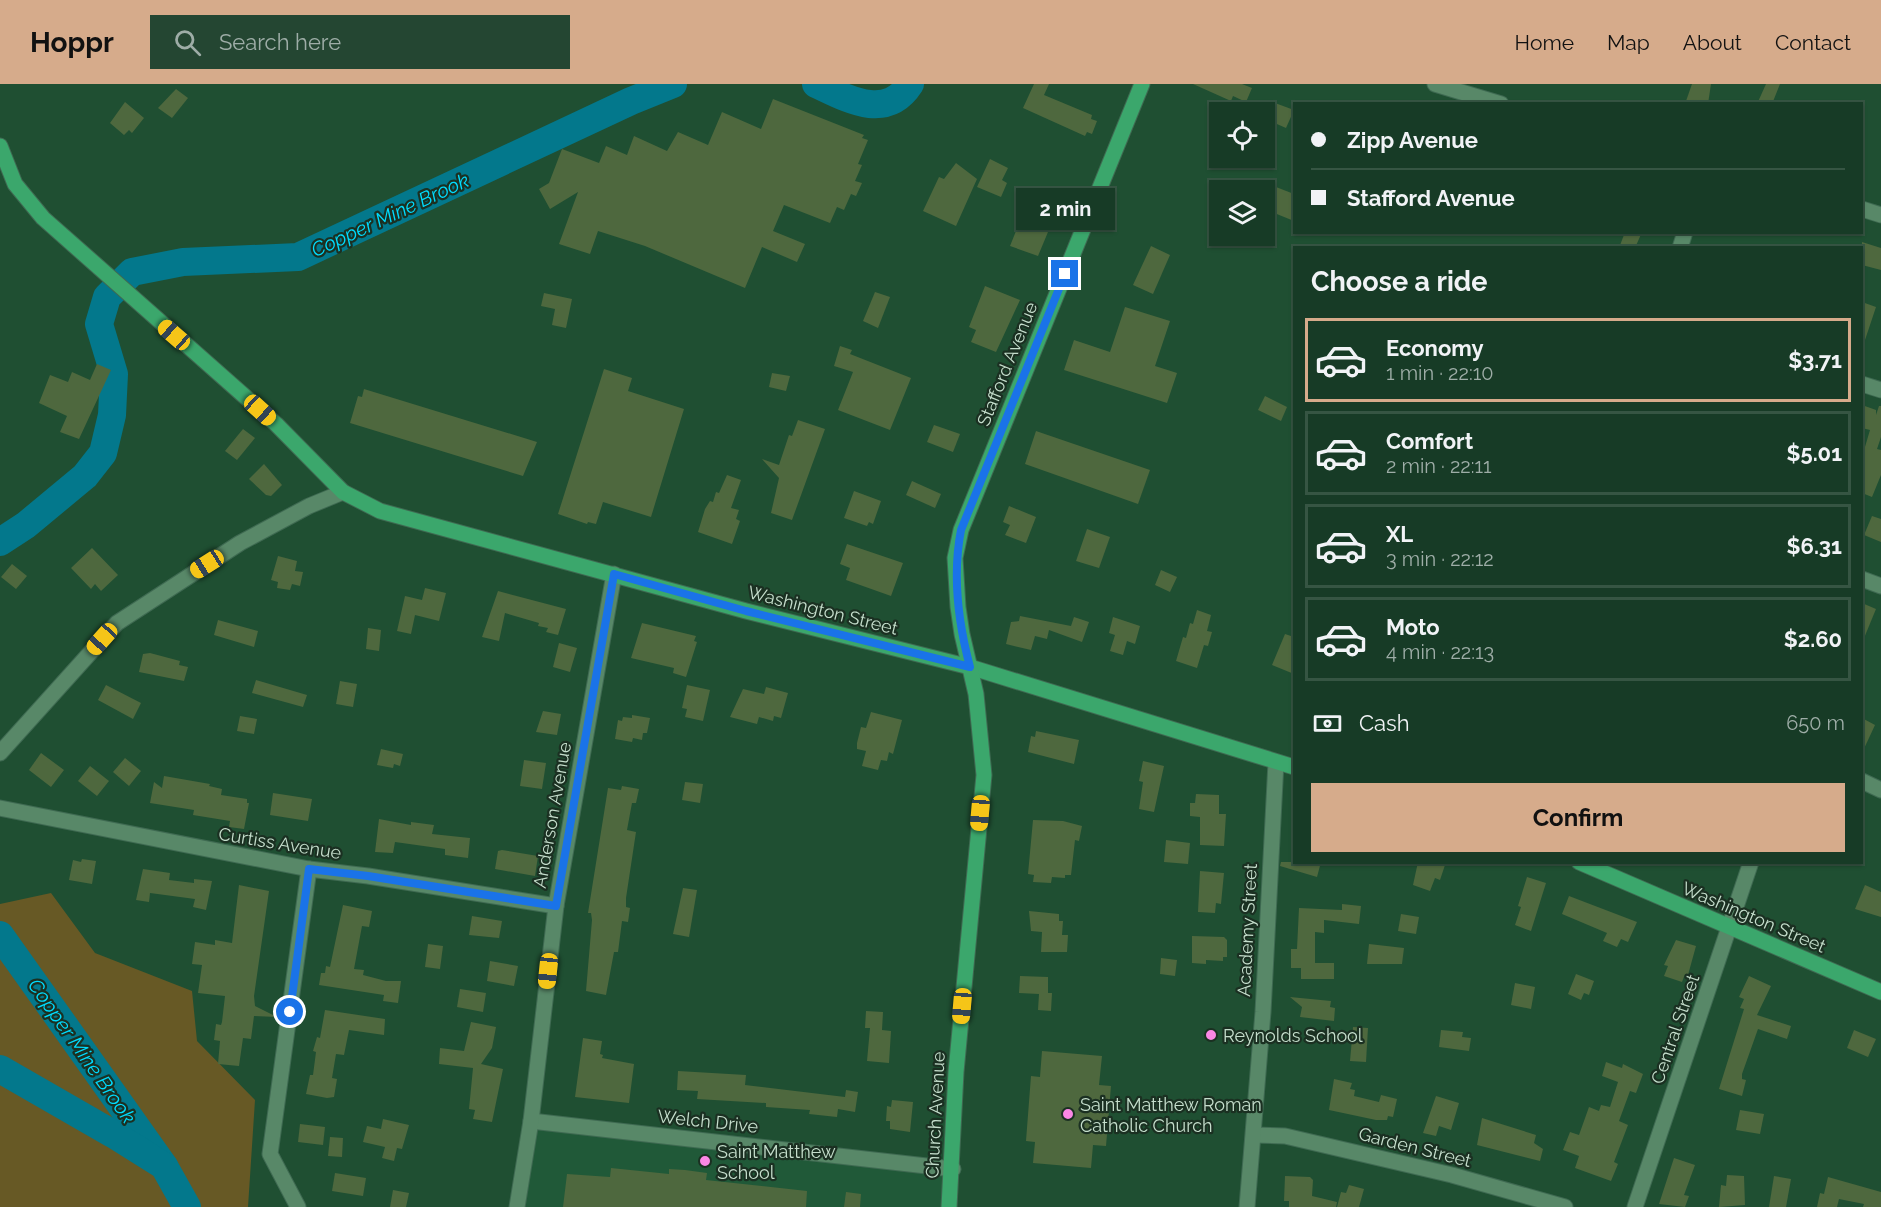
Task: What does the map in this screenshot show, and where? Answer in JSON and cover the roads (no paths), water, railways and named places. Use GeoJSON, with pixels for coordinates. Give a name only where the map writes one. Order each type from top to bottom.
{"type":"FeatureCollection","features":[{"type":"Feature","properties":{"kind":"main road","name":"Stafford Avenue"},"geometry":{"type":"LineString","coordinates":[[970,667],[962,634],[955,558],[961,530],[1142,84]]}},
{"type":"Feature","properties":{"kind":"main road","name":"Washington Street"},"geometry":{"type":"LineString","coordinates":[[0,146],[15,184],[43,218],[108,278],[276,424],[343,492],[380,511],[478,540],[614,574],[746,611],[970,667],[1293,767]]}},
{"type":"Feature","properties":{"kind":"main road","name":"Church Avenue"},"geometry":{"type":"LineString","coordinates":[[949,1207],[953,1169],[956,1072],[984,775],[970,667]]}},
{"type":"Feature","properties":{"kind":"main road","name":"Washington Street"},"geometry":{"type":"LineString","coordinates":[[1584,864],[1881,992]]}},
{"type":"Feature","properties":{"kind":"street"},"geometry":{"type":"LineString","coordinates":[[1435,84],[1494,102]]}},
{"type":"Feature","properties":{"kind":"street"},"geometry":{"type":"LineString","coordinates":[[1863,209],[1881,215]]}},
{"type":"Feature","properties":{"kind":"street"},"geometry":{"type":"LineString","coordinates":[[1863,384],[1881,390]]}},
{"type":"Feature","properties":{"kind":"street"},"geometry":{"type":"LineString","coordinates":[[0,753],[117,623],[240,543],[309,506],[343,492]]}},
{"type":"Feature","properties":{"kind":"street","name":"Anderson Avenue"},"geometry":{"type":"LineString","coordinates":[[518,1207],[531,1121],[556,906],[614,574]]}},
{"type":"Feature","properties":{"kind":"street"},"geometry":{"type":"LineString","coordinates":[[1863,579],[1881,586]]}},
{"type":"Feature","properties":{"kind":"street","name":"Academy Street"},"geometry":{"type":"LineString","coordinates":[[1248,1207],[1276,762]]}},
{"type":"Feature","properties":{"kind":"street"},"geometry":{"type":"LineString","coordinates":[[1863,781],[1881,790]]}},
{"type":"Feature","properties":{"kind":"street","name":"Curtiss Avenue"},"geometry":{"type":"LineString","coordinates":[[0,808],[309,869],[368,876],[556,906]]}},
{"type":"Feature","properties":{"kind":"street","name":"Central Street"},"geometry":{"type":"LineString","coordinates":[[1635,1207],[1750,864]]}},
{"type":"Feature","properties":{"kind":"street"},"geometry":{"type":"LineString","coordinates":[[298,1207],[270,1154],[309,869]]}},
{"type":"Feature","properties":{"kind":"street","name":"Welch Drive"},"geometry":{"type":"LineString","coordinates":[[531,1121],[953,1169]]}},
{"type":"Feature","properties":{"kind":"street","name":"Garden Street"},"geometry":{"type":"LineString","coordinates":[[1254,1135],[1286,1136],[1452,1175],[1565,1207]]}},
{"type":"Feature","properties":{"kind":"waterway","name":"Copper Mine Brook"},"geometry":{"type":"LineString","coordinates":[[0,542],[26,525],[85,476],[103,453],[112,415],[114,374],[99,324],[107,297],[132,272],[183,262],[298,257],[631,101],[673,84]]}},
{"type":"Feature","properties":{"kind":"waterway","name":"Copper Mine Brook"},"geometry":{"type":"LineString","coordinates":[[816,84],[841,96],[866,104],[890,102],[910,84]]}},
{"type":"Feature","properties":{"kind":"waterway","name":"Copper Mine Brook"},"geometry":{"type":"LineString","coordinates":[[0,935],[164,1166]]}},
{"type":"Feature","properties":{"kind":"waterway"},"geometry":{"type":"LineString","coordinates":[[0,1069],[164,1166],[187,1207]]}},
{"type":"Feature","properties":{"kind":"place","name":"Reynolds School"},"geometry":{"type":"Point","coordinates":[1211,1035]}},
{"type":"Feature","properties":{"kind":"place","name":"Saint Matthew Roman Catholic Church"},"geometry":{"type":"Point","coordinates":[1068,1114]}},
{"type":"Feature","properties":{"kind":"place","name":"Saint Matthew School"},"geometry":{"type":"Point","coordinates":[705,1161]}}]}
